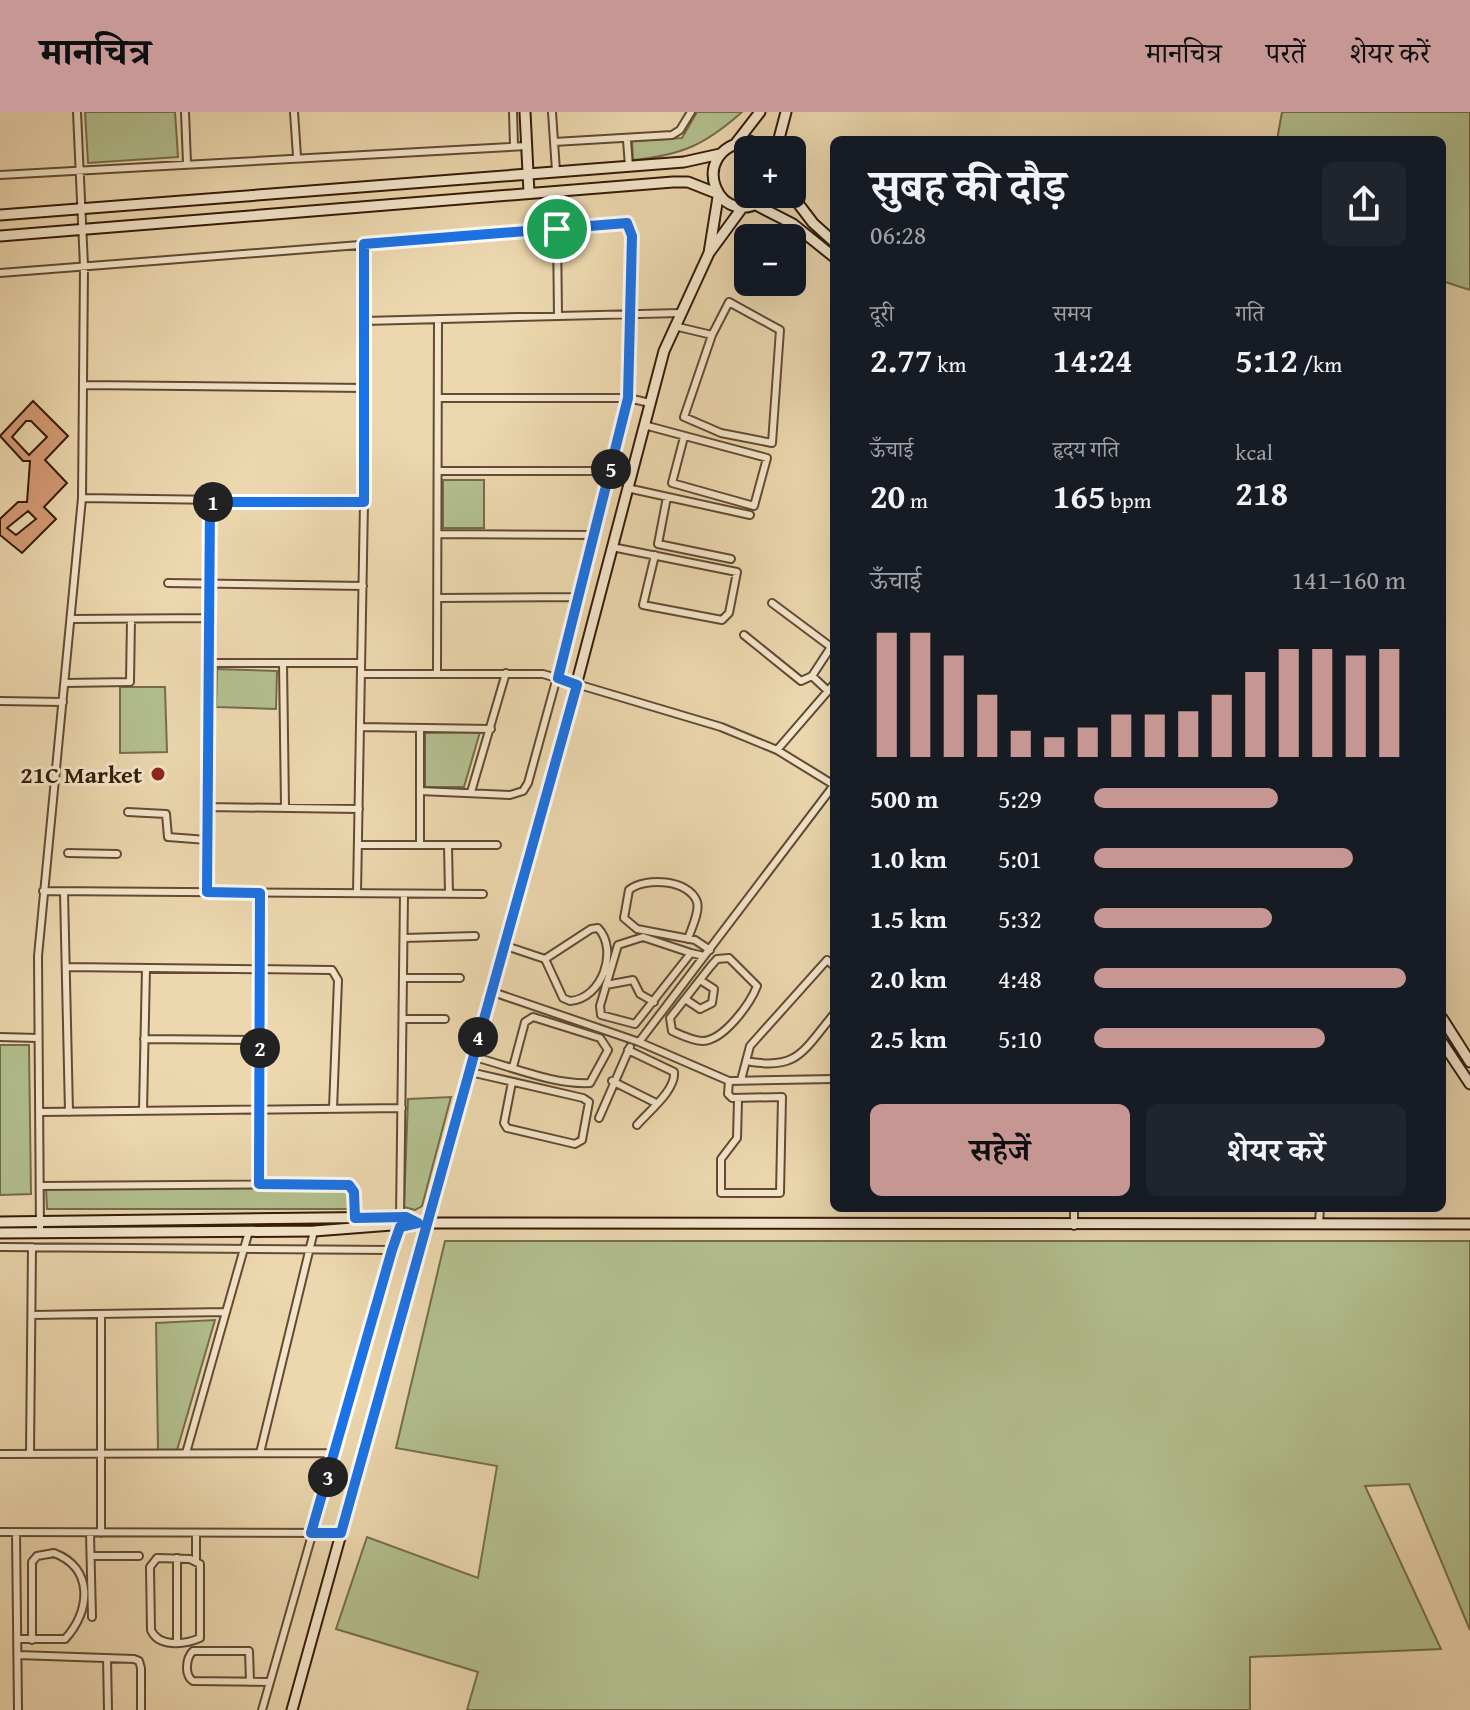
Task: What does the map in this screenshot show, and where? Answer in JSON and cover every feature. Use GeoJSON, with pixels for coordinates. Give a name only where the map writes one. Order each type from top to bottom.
{"type":"FeatureCollection","features":[{"type":"Feature","properties":{"kind":"street"},"geometry":{"type":"LineString","coordinates":[[40,1232],[38,1038],[43,891],[82,498],[84,266],[77,112]]}},
{"type":"Feature","properties":{"kind":"street"},"geometry":{"type":"LineString","coordinates":[[185,112],[187,163]]}},
{"type":"Feature","properties":{"kind":"street"},"geometry":{"type":"LineString","coordinates":[[294,112],[297,156]]}},
{"type":"Feature","properties":{"kind":"street"},"geometry":{"type":"LineString","coordinates":[[513,112],[514,146]]}},
{"type":"Feature","properties":{"kind":"street"},"geometry":{"type":"LineString","coordinates":[[525,112],[529,193]]}},
{"type":"Feature","properties":{"kind":"street"},"geometry":{"type":"LineString","coordinates":[[552,112],[556,171]]}},
{"type":"Feature","properties":{"kind":"street"},"geometry":{"type":"LineString","coordinates":[[554,142],[627,140],[675,134],[691,112]]}},
{"type":"Feature","properties":{"kind":"street"},"geometry":{"type":"LineString","coordinates":[[741,136],[760,112]]}},
{"type":"Feature","properties":{"kind":"street"},"geometry":{"type":"LineString","coordinates":[[780,136],[786,112]]}},
{"type":"Feature","properties":{"kind":"street"},"geometry":{"type":"LineString","coordinates":[[627,140],[629,167]]}},
{"type":"Feature","properties":{"kind":"street"},"geometry":{"type":"LineString","coordinates":[[0,215],[684,162],[720,154],[734,144]]}},
{"type":"Feature","properties":{"kind":"street"},"geometry":{"type":"LineString","coordinates":[[0,175],[297,156],[527,146]]}},
{"type":"Feature","properties":{"kind":"street"},"geometry":{"type":"LineString","coordinates":[[709,253],[717,195],[714,169],[720,154]]}},
{"type":"Feature","properties":{"kind":"street"},"geometry":{"type":"LineString","coordinates":[[0,236],[673,182],[688,182],[734,204]]}},
{"type":"Feature","properties":{"kind":"street"},"geometry":{"type":"LineString","coordinates":[[292,1710],[423,1223],[470,1072],[490,990],[577,685],[650,403],[680,313],[709,253],[742,208]]}},
{"type":"Feature","properties":{"kind":"street"},"geometry":{"type":"LineString","coordinates":[[762,208],[793,224],[830,254]]}},
{"type":"Feature","properties":{"kind":"street"},"geometry":{"type":"LineString","coordinates":[[802,208],[830,238]]}},
{"type":"Feature","properties":{"kind":"street"},"geometry":{"type":"LineString","coordinates":[[0,273],[629,224],[632,236],[628,398],[558,678],[523,791],[510,795],[420,791]]}},
{"type":"Feature","properties":{"kind":"street"},"geometry":{"type":"LineString","coordinates":[[557,229],[558,316]]}},
{"type":"Feature","properties":{"kind":"street"},"geometry":{"type":"LineString","coordinates":[[357,893],[364,502],[364,244]]}},
{"type":"Feature","properties":{"kind":"street"},"geometry":{"type":"LineString","coordinates":[[729,302],[780,330],[772,443],[721,433],[684,417],[712,335],[729,302]]}},
{"type":"Feature","properties":{"kind":"street"},"geometry":{"type":"LineString","coordinates":[[364,321],[680,313]]}},
{"type":"Feature","properties":{"kind":"street"},"geometry":{"type":"LineString","coordinates":[[437,673],[438,319]]}},
{"type":"Feature","properties":{"kind":"street"},"geometry":{"type":"LineString","coordinates":[[674,326],[712,335]]}},
{"type":"Feature","properties":{"kind":"street"},"geometry":{"type":"LineString","coordinates":[[85,385],[364,388]]}},
{"type":"Feature","properties":{"kind":"street"},"geometry":{"type":"LineString","coordinates":[[438,398],[628,398],[650,403]]}},
{"type":"Feature","properties":{"kind":"street"},"geometry":{"type":"LineString","coordinates":[[644,425],[767,458],[754,506],[672,483],[684,437]]}},
{"type":"Feature","properties":{"kind":"street"},"geometry":{"type":"LineString","coordinates":[[438,471],[610,471]]}},
{"type":"Feature","properties":{"kind":"street"},"geometry":{"type":"LineString","coordinates":[[627,488],[750,515]]}},
{"type":"Feature","properties":{"kind":"street"},"geometry":{"type":"LineString","coordinates":[[667,497],[658,544],[731,559]]}},
{"type":"Feature","properties":{"kind":"street"},"geometry":{"type":"LineString","coordinates":[[82,498],[364,502]]}},
{"type":"Feature","properties":{"kind":"street"},"geometry":{"type":"LineString","coordinates":[[207,892],[210,502]]}},
{"type":"Feature","properties":{"kind":"street"},"geometry":{"type":"LineString","coordinates":[[438,534],[594,535]]}},
{"type":"Feature","properties":{"kind":"street"},"geometry":{"type":"LineString","coordinates":[[612,547],[655,555],[737,572],[733,603],[722,620],[643,605],[655,555]]}},
{"type":"Feature","properties":{"kind":"street"},"geometry":{"type":"LineString","coordinates":[[695,574],[697,564]]}},
{"type":"Feature","properties":{"kind":"street"},"geometry":{"type":"LineString","coordinates":[[168,583],[363,586]]}},
{"type":"Feature","properties":{"kind":"street"},"geometry":{"type":"LineString","coordinates":[[438,598],[579,597]]}},
{"type":"Feature","properties":{"kind":"street"},"geometry":{"type":"LineString","coordinates":[[772,603],[830,646]]}},
{"type":"Feature","properties":{"kind":"street"},"geometry":{"type":"LineString","coordinates":[[71,619],[209,618]]}},
{"type":"Feature","properties":{"kind":"street"},"geometry":{"type":"LineString","coordinates":[[65,683],[130,682],[131,619]]}},
{"type":"Feature","properties":{"kind":"street"},"geometry":{"type":"LineString","coordinates":[[744,635],[801,681],[812,676],[830,649]]}},
{"type":"Feature","properties":{"kind":"street"},"geometry":{"type":"LineString","coordinates":[[209,663],[361,663]]}},
{"type":"Feature","properties":{"kind":"street"},"geometry":{"type":"LineString","coordinates":[[283,663],[285,807]]}},
{"type":"Feature","properties":{"kind":"street"},"geometry":{"type":"LineString","coordinates":[[361,674],[506,673],[558,678],[721,727],[777,750],[830,783]]}},
{"type":"Feature","properties":{"kind":"street"},"geometry":{"type":"LineString","coordinates":[[471,792],[506,673]]}},
{"type":"Feature","properties":{"kind":"street"},"geometry":{"type":"LineString","coordinates":[[812,676],[828,691]]}},
{"type":"Feature","properties":{"kind":"street"},"geometry":{"type":"LineString","coordinates":[[777,750],[830,689]]}},
{"type":"Feature","properties":{"kind":"street"},"geometry":{"type":"LineString","coordinates":[[0,701],[63,702]]}},
{"type":"Feature","properties":{"kind":"street"},"geometry":{"type":"LineString","coordinates":[[360,727],[491,729]]}},
{"type":"Feature","properties":{"kind":"street"},"geometry":{"type":"LineString","coordinates":[[420,729],[420,845]]}},
{"type":"Feature","properties":{"kind":"street"},"geometry":{"type":"LineString","coordinates":[[599,1118],[612,1081],[628,1050],[683,985],[830,790]]}},
{"type":"Feature","properties":{"kind":"street"},"geometry":{"type":"LineString","coordinates":[[207,807],[359,809]]}},
{"type":"Feature","properties":{"kind":"street"},"geometry":{"type":"LineString","coordinates":[[128,812],[166,814],[168,837],[207,840]]}},
{"type":"Feature","properties":{"kind":"street"},"geometry":{"type":"LineString","coordinates":[[358,845],[497,845]]}},
{"type":"Feature","properties":{"kind":"street"},"geometry":{"type":"LineString","coordinates":[[448,845],[449,894]]}},
{"type":"Feature","properties":{"kind":"street"},"geometry":{"type":"LineString","coordinates":[[68,853],[117,854]]}},
{"type":"Feature","properties":{"kind":"street"},"geometry":{"type":"LineString","coordinates":[[688,939],[697,906],[696,900],[681,886],[647,881],[629,890],[624,918],[629,925],[688,939],[710,950]]}},
{"type":"Feature","properties":{"kind":"street"},"geometry":{"type":"LineString","coordinates":[[43,891],[483,894]]}},
{"type":"Feature","properties":{"kind":"street"},"geometry":{"type":"LineString","coordinates":[[64,892],[69,1112]]}},
{"type":"Feature","properties":{"kind":"street"},"geometry":{"type":"LineString","coordinates":[[259,1184],[260,893]]}},
{"type":"Feature","properties":{"kind":"street"},"geometry":{"type":"LineString","coordinates":[[262,1710],[400,1222],[404,894]]}},
{"type":"Feature","properties":{"kind":"street"},"geometry":{"type":"LineString","coordinates":[[503,945],[545,959],[563,998],[578,1001],[598,984],[608,950],[607,943],[598,928],[591,929],[545,959]]}},
{"type":"Feature","properties":{"kind":"street"},"geometry":{"type":"LineString","coordinates":[[404,938],[475,936]]}},
{"type":"Feature","properties":{"kind":"street"},"geometry":{"type":"LineString","coordinates":[[691,953],[635,1024],[601,1015],[600,1006],[612,957],[625,940],[643,937],[704,956]]}},
{"type":"Feature","properties":{"kind":"street"},"geometry":{"type":"LineString","coordinates":[[741,1080],[750,1046],[830,957]]}},
{"type":"Feature","properties":{"kind":"street"},"geometry":{"type":"LineString","coordinates":[[729,958],[757,986],[752,999],[720,1033],[701,1041],[682,1036],[669,1025],[692,990],[717,959],[729,958]]}},
{"type":"Feature","properties":{"kind":"street"},"geometry":{"type":"LineString","coordinates":[[66,967],[329,969],[336,973],[333,1109]]}},
{"type":"Feature","properties":{"kind":"street"},"geometry":{"type":"LineString","coordinates":[[143,1111],[146,968]]}},
{"type":"Feature","properties":{"kind":"street"},"geometry":{"type":"LineString","coordinates":[[403,978],[460,978]]}},
{"type":"Feature","properties":{"kind":"street"},"geometry":{"type":"LineString","coordinates":[[685,999],[700,1009],[712,1003],[716,996],[714,989],[700,980]]}},
{"type":"Feature","properties":{"kind":"street"},"geometry":{"type":"LineString","coordinates":[[606,985],[635,981],[640,994],[654,1002]]}},
{"type":"Feature","properties":{"kind":"street"},"geometry":{"type":"LineString","coordinates":[[683,985],[692,990]]}},
{"type":"Feature","properties":{"kind":"street"},"geometry":{"type":"LineString","coordinates":[[490,990],[636,1041],[729,1081],[830,1079]]}},
{"type":"Feature","properties":{"kind":"street"},"geometry":{"type":"LineString","coordinates":[[474,1057],[578,1084],[590,1083],[608,1050],[600,1038],[533,1017],[525,1022],[513,1067]]}},
{"type":"Feature","properties":{"kind":"street"},"geometry":{"type":"LineString","coordinates":[[746,1061],[768,1065],[790,1062],[830,1018]]}},
{"type":"Feature","properties":{"kind":"street"},"geometry":{"type":"LineString","coordinates":[[403,1019],[445,1019]]}},
{"type":"Feature","properties":{"kind":"street"},"geometry":{"type":"LineString","coordinates":[[1446,1024],[1470,1062]]}},
{"type":"Feature","properties":{"kind":"street"},"geometry":{"type":"LineString","coordinates":[[0,1037],[38,1038]]}},
{"type":"Feature","properties":{"kind":"street"},"geometry":{"type":"LineString","coordinates":[[144,1039],[260,1040]]}},
{"type":"Feature","properties":{"kind":"street"},"geometry":{"type":"LineString","coordinates":[[1446,1048],[1470,1084]]}},
{"type":"Feature","properties":{"kind":"street"},"geometry":{"type":"LineString","coordinates":[[628,1050],[674,1072],[675,1080],[637,1125]]}},
{"type":"Feature","properties":{"kind":"street"},"geometry":{"type":"LineString","coordinates":[[470,1072],[512,1082],[589,1102],[582,1140],[575,1144],[507,1128],[504,1123],[512,1082]]}},
{"type":"Feature","properties":{"kind":"street"},"geometry":{"type":"LineString","coordinates":[[612,1081],[656,1103]]}},
{"type":"Feature","properties":{"kind":"street"},"geometry":{"type":"LineString","coordinates":[[729,1081],[728,1094],[738,1100],[782,1097],[780,1193],[721,1193],[721,1159],[737,1138],[738,1100]]}},
{"type":"Feature","properties":{"kind":"street"},"geometry":{"type":"LineString","coordinates":[[40,1112],[402,1108]]}},
{"type":"Feature","properties":{"kind":"street"},"geometry":{"type":"LineString","coordinates":[[40,1186],[349,1185],[354,1192],[355,1218]]}},
{"type":"Feature","properties":{"kind":"street"},"geometry":{"type":"LineString","coordinates":[[1074,1212],[1074,1226]]}},
{"type":"Feature","properties":{"kind":"street"},"geometry":{"type":"LineString","coordinates":[[1319,1223],[1320,1212]]}},
{"type":"Feature","properties":{"kind":"street"},"geometry":{"type":"LineString","coordinates":[[0,1222],[355,1218],[423,1223],[1470,1224]]}},
{"type":"Feature","properties":{"kind":"street"},"geometry":{"type":"LineString","coordinates":[[0,1233],[314,1231],[400,1222]]}},
{"type":"Feature","properties":{"kind":"street"},"geometry":{"type":"LineString","coordinates":[[186,1453],[249,1231]]}},
{"type":"Feature","properties":{"kind":"street"},"geometry":{"type":"LineString","coordinates":[[260,1453],[314,1231]]}},
{"type":"Feature","properties":{"kind":"street"},"geometry":{"type":"LineString","coordinates":[[91,1232],[93,1247]]}},
{"type":"Feature","properties":{"kind":"street"},"geometry":{"type":"LineString","coordinates":[[165,1247],[166,1232]]}},
{"type":"Feature","properties":{"kind":"street"},"geometry":{"type":"LineString","coordinates":[[0,1247],[392,1250]]}},
{"type":"Feature","properties":{"kind":"street"},"geometry":{"type":"LineString","coordinates":[[30,1454],[32,1247]]}},
{"type":"Feature","properties":{"kind":"street"},"geometry":{"type":"LineString","coordinates":[[32,1315],[226,1312]]}},
{"type":"Feature","properties":{"kind":"street"},"geometry":{"type":"LineString","coordinates":[[101,1314],[101,1533]]}},
{"type":"Feature","properties":{"kind":"street"},"geometry":{"type":"LineString","coordinates":[[0,1454],[334,1453]]}},
{"type":"Feature","properties":{"kind":"street"},"geometry":{"type":"LineString","coordinates":[[0,1532],[341,1533]]}},
{"type":"Feature","properties":{"kind":"street"},"geometry":{"type":"LineString","coordinates":[[16,1532],[18,1710]]}},
{"type":"Feature","properties":{"kind":"street"},"geometry":{"type":"LineString","coordinates":[[90,1533],[92,1617]]}},
{"type":"Feature","properties":{"kind":"street"},"geometry":{"type":"LineString","coordinates":[[196,1533],[196,1560],[201,1574],[201,1634],[195,1640],[161,1642],[151,1630],[150,1574],[153,1560],[196,1560]]}},
{"type":"Feature","properties":{"kind":"street"},"geometry":{"type":"LineString","coordinates":[[18,1639],[32,1640],[65,1639],[82,1615],[82,1577],[78,1568],[54,1553],[37,1556],[32,1562],[32,1640]]}},
{"type":"Feature","properties":{"kind":"street"},"geometry":{"type":"LineString","coordinates":[[91,1556],[139,1556]]}},
{"type":"Feature","properties":{"kind":"street"},"geometry":{"type":"LineString","coordinates":[[177,1558],[177,1642]]}},
{"type":"Feature","properties":{"kind":"street"},"geometry":{"type":"LineString","coordinates":[[250,1682],[249,1651],[193,1651],[188,1657],[190,1680],[250,1682],[270,1682]]}},
{"type":"Feature","properties":{"kind":"street"},"geometry":{"type":"LineString","coordinates":[[18,1655],[139,1661],[141,1710]]}},
{"type":"Feature","properties":{"kind":"street"},"geometry":{"type":"LineString","coordinates":[[107,1658],[108,1710]]}},
{"type":"Feature","properties":{"kind":"green space"},"geometry":{"type":"Polygon","coordinates":[[[85,112],[175,112],[178,157],[88,163],[85,112]]]}},
{"type":"Feature","properties":{"kind":"green space"},"geometry":{"type":"Polygon","coordinates":[[[697,112],[742,112],[716,133],[692,146],[666,155],[633,160],[632,141],[682,138],[697,112]]]}},
{"type":"Feature","properties":{"kind":"green space"},"geometry":{"type":"Polygon","coordinates":[[[1282,112],[1470,112],[1470,290],[1446,282],[1446,136],[1278,136],[1282,112]]]}},
{"type":"Feature","properties":{"kind":"green space"},"geometry":{"type":"Polygon","coordinates":[[[443,480],[484,480],[484,528],[443,528],[443,480]]]}},
{"type":"Feature","properties":{"kind":"green space"},"geometry":{"type":"Polygon","coordinates":[[[217,669],[277,671],[276,709],[216,707],[217,669]]]}},
{"type":"Feature","properties":{"kind":"green space"},"geometry":{"type":"Polygon","coordinates":[[[120,687],[165,687],[167,752],[120,753],[120,687]]]}},
{"type":"Feature","properties":{"kind":"green space"},"geometry":{"type":"Polygon","coordinates":[[[480,732],[464,787],[425,787],[425,733],[480,732]]]}},
{"type":"Feature","properties":{"kind":"green space"},"geometry":{"type":"Polygon","coordinates":[[[0,1045],[29,1045],[31,1194],[0,1195],[0,1045]]]}},
{"type":"Feature","properties":{"kind":"green space"},"geometry":{"type":"Polygon","coordinates":[[[451,1097],[422,1206],[415,1210],[404,1207],[408,1099],[451,1097]]]}},
{"type":"Feature","properties":{"kind":"green space"},"geometry":{"type":"Polygon","coordinates":[[[348,1187],[348,1209],[47,1209],[46,1188],[348,1187]]]}},
{"type":"Feature","properties":{"kind":"green space"},"geometry":{"type":"Polygon","coordinates":[[[445,1241],[1470,1241],[1470,1630],[1409,1484],[1365,1486],[1441,1649],[1250,1657],[1250,1710],[467,1710],[478,1672],[336,1629],[367,1537],[478,1578],[497,1466],[396,1448],[445,1241]]]}},
{"type":"Feature","properties":{"kind":"green space"},"geometry":{"type":"Polygon","coordinates":[[[215,1320],[177,1450],[158,1451],[156,1323],[215,1320]]]}},
{"type":"Feature","properties":{"kind":"building"},"geometry":{"type":"Polygon","coordinates":[[[33,401],[68,436],[45,460],[67,483],[44,507],[56,519],[22,553],[0,535],[0,519],[18,502],[27,502],[30,461],[23,461],[0,436],[33,401]],[[26,421],[12,437],[29,455],[47,437],[31,421],[26,421]],[[28,511],[7,528],[16,535],[36,519],[28,511]]]}},
{"type":"Feature","properties":{"kind":"place","name":"21C Market"},"geometry":{"type":"Point","coordinates":[158,774]}},
{"type":"Feature","properties":{"kind":"route"},"geometry":{"type":"LineString","coordinates":[[627,223],[632,236],[628,398],[558,678],[577,685],[341,1533],[311,1533],[392,1250],[400,1227],[418,1223],[406,1217],[355,1218],[354,1192],[349,1185],[259,1184],[260,893],[207,892],[210,502],[364,502],[364,244],[557,229],[627,223]]}}]}
